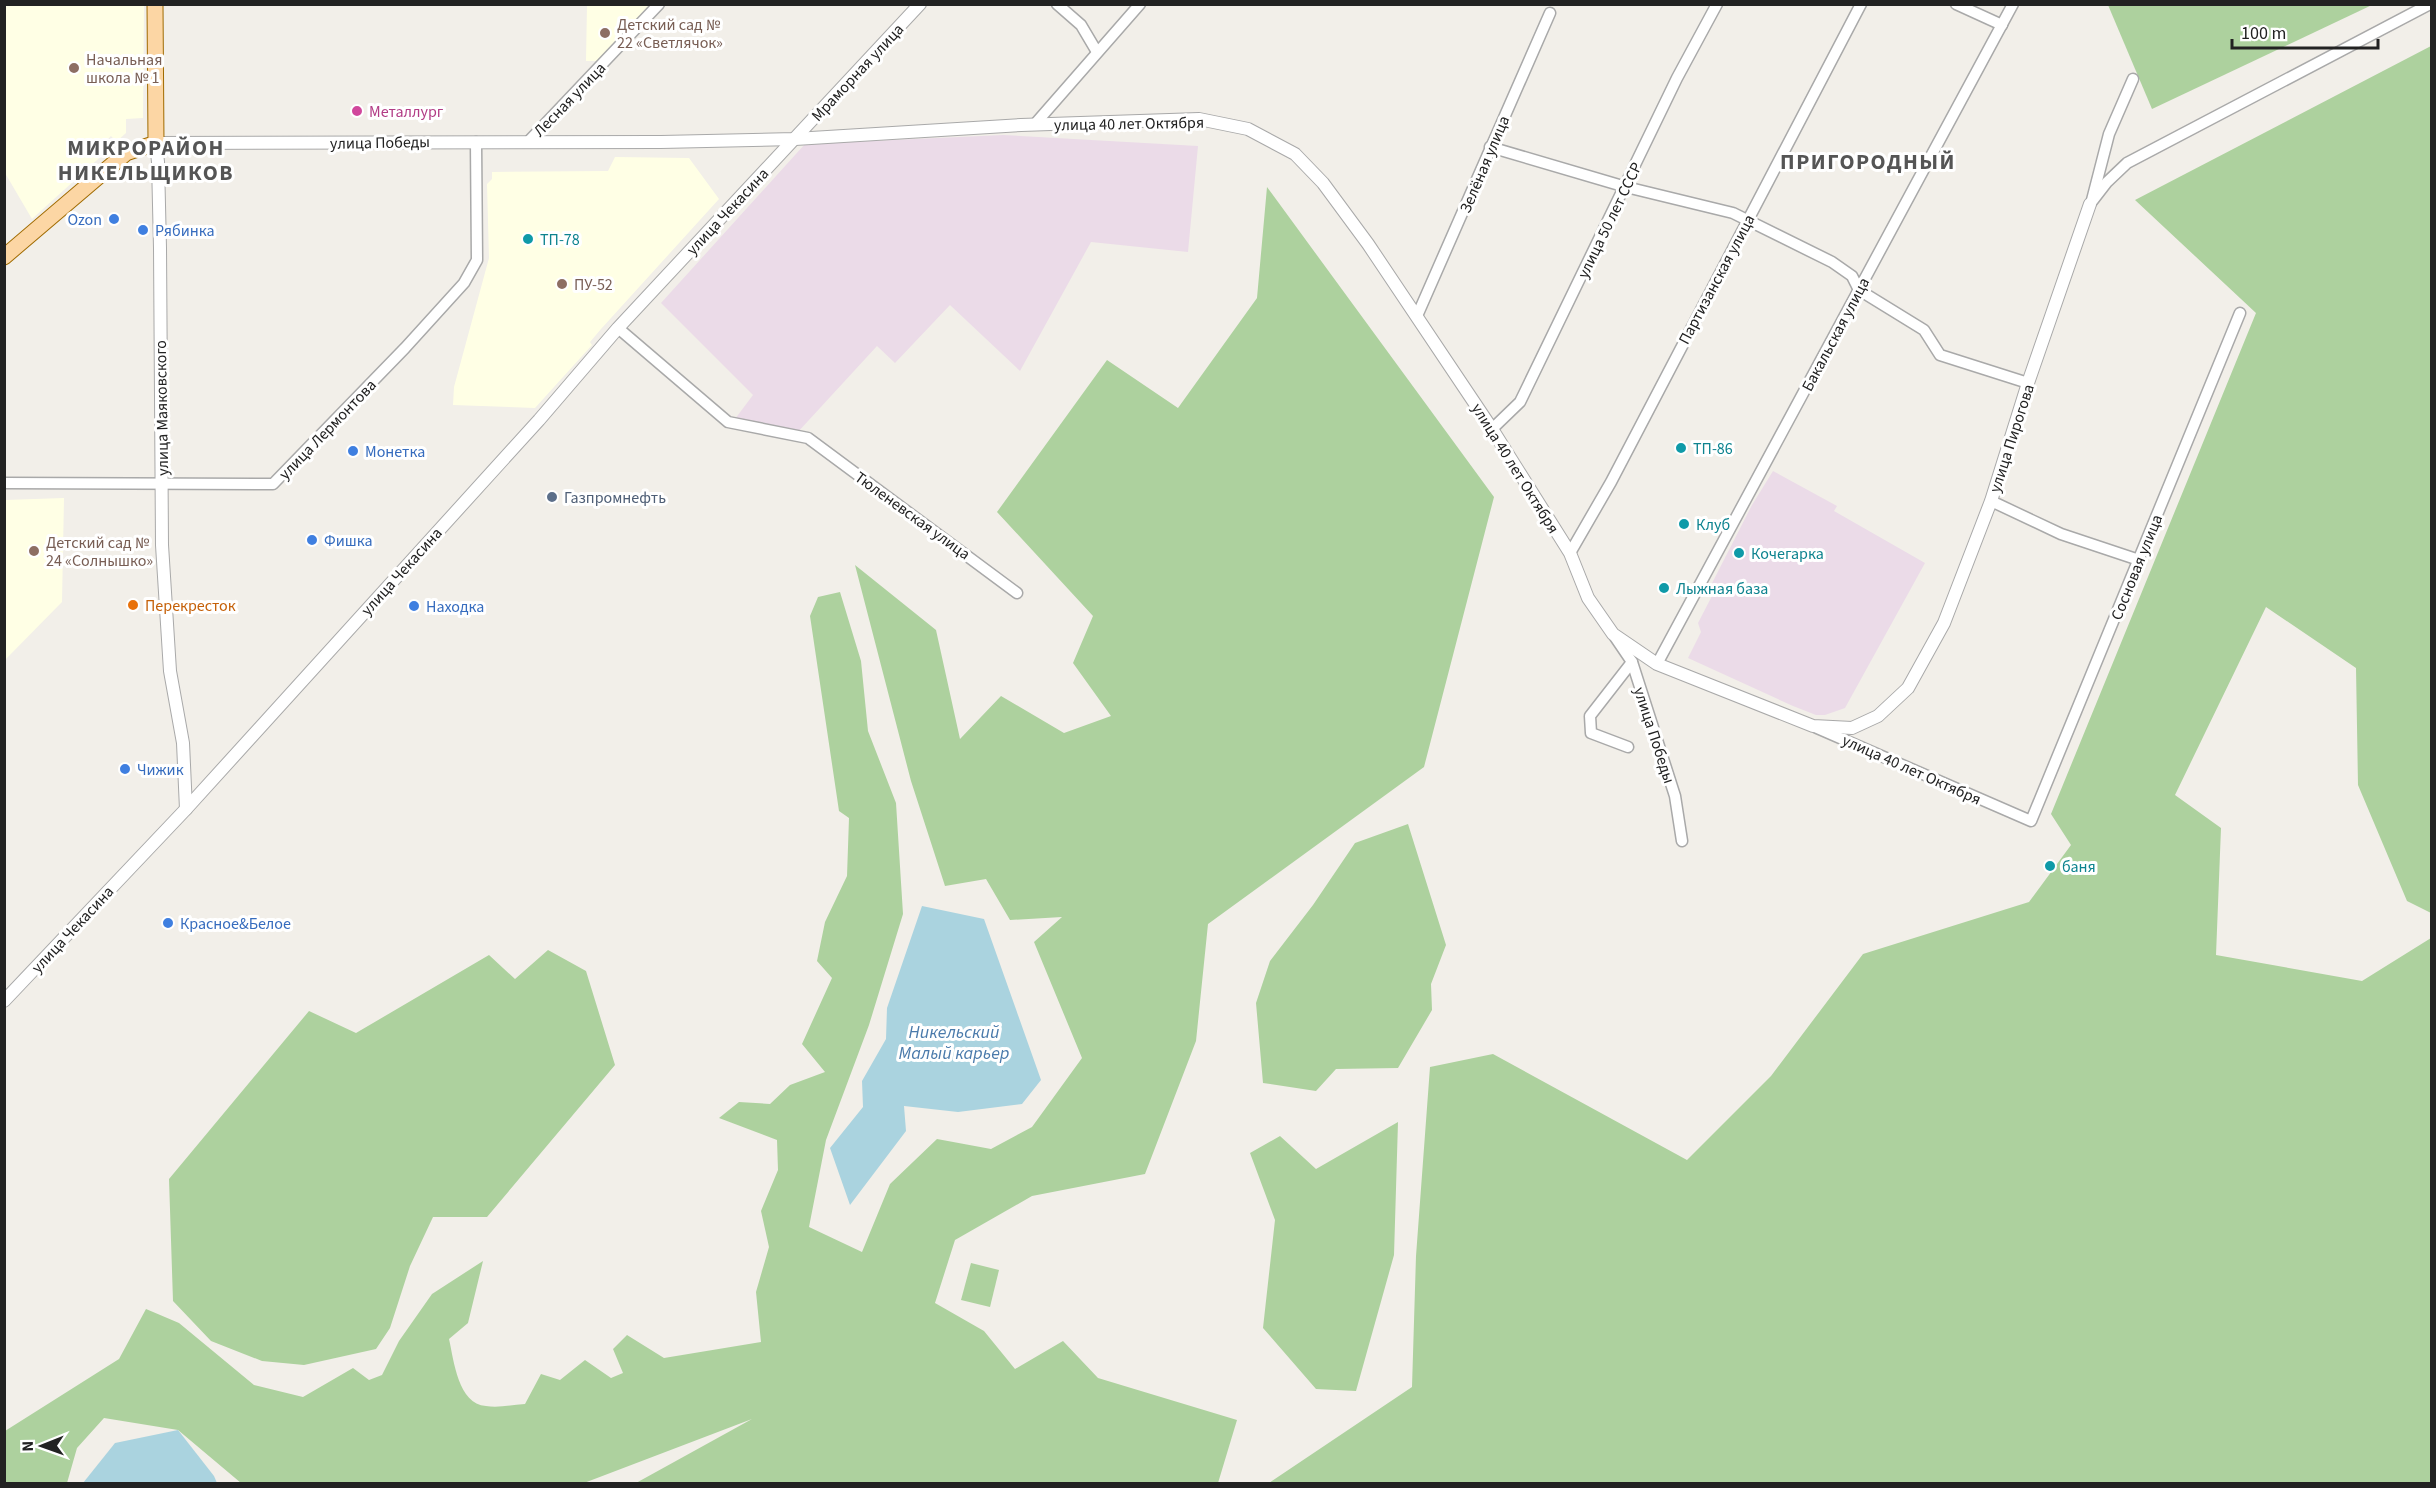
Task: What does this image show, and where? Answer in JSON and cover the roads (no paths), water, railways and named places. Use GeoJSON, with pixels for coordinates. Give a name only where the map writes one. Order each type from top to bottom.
{"type":"FeatureCollection","features":[{"type":"Feature","properties":{"kind":"main road","name":"улица Маяковского"},"geometry":{"type":"LineString","coordinates":[[155,4],[156,143]]}},
{"type":"Feature","properties":{"kind":"main road","name":"улица Победы"},"geometry":{"type":"LineString","coordinates":[[4,257],[126,153],[156,143]]}},
{"type":"Feature","properties":{"kind":"street","name":"Лесная улица"},"geometry":{"type":"LineString","coordinates":[[529,141],[660,4]]}},
{"type":"Feature","properties":{"kind":"street","name":"Мраморная улица"},"geometry":{"type":"LineString","coordinates":[[795,139],[920,4]]}},
{"type":"Feature","properties":{"kind":"street"},"geometry":{"type":"LineString","coordinates":[[1057,4],[1081,26],[1097,52]]}},
{"type":"Feature","properties":{"kind":"street"},"geometry":{"type":"LineString","coordinates":[[1035,124],[1140,4]]}},
{"type":"Feature","properties":{"kind":"street","name":"улица 50 лет СССР"},"geometry":{"type":"LineString","coordinates":[[1492,429],[1520,402],[1677,78],[1717,4]]}},
{"type":"Feature","properties":{"kind":"street","name":"Партизанская улица"},"geometry":{"type":"LineString","coordinates":[[1570,553],[1611,482],[1861,4]]}},
{"type":"Feature","properties":{"kind":"street"},"geometry":{"type":"LineString","coordinates":[[1956,4],[2002,25]]}},
{"type":"Feature","properties":{"kind":"street","name":"Бакальская улица"},"geometry":{"type":"LineString","coordinates":[[1657,664],[2013,4]]}},
{"type":"Feature","properties":{"kind":"street"},"geometry":{"type":"LineString","coordinates":[[2090,204],[2107,182],[2127,163],[2430,4]]}},
{"type":"Feature","properties":{"kind":"street","name":"Зелёная улица"},"geometry":{"type":"LineString","coordinates":[[1417,315],[1454,236],[1490,147],[1550,13]]}},
{"type":"Feature","properties":{"kind":"street","name":"улица Пирогова"},"geometry":{"type":"LineString","coordinates":[[1813,726],[1852,728],[1878,716],[1908,688],[1944,623],[1991,501],[2028,383],[2090,204],[2109,134],[2133,78]]}},
{"type":"Feature","properties":{"kind":"street","name":"улица 40 лет Октября"},"geometry":{"type":"LineString","coordinates":[[795,139],[1035,124],[1199,119],[1257,133],[1295,154],[1323,183],[1417,315],[1570,553],[1588,598],[1613,634],[1657,664],[1813,726],[2031,821]]}},
{"type":"Feature","properties":{"kind":"street","name":"улица Победы"},"geometry":{"type":"LineString","coordinates":[[156,143],[795,139]]}},
{"type":"Feature","properties":{"kind":"street","name":"улица Чекасина"},"geometry":{"type":"LineString","coordinates":[[4,1001],[186,809],[539,420],[618,328],[795,139]]}},
{"type":"Feature","properties":{"kind":"street","name":"улица Лермонтова"},"geometry":{"type":"LineString","coordinates":[[4,483],[273,484],[405,348],[464,283],[477,260],[476,142]]}},
{"type":"Feature","properties":{"kind":"street","name":"улица Маяковского"},"geometry":{"type":"LineString","coordinates":[[156,143],[159,194],[162,545],[170,671],[183,743],[186,809]]}},
{"type":"Feature","properties":{"kind":"street"},"geometry":{"type":"LineString","coordinates":[[1490,147],[1626,187],[1733,213],[1747,219],[1776,236],[1832,262],[1852,276],[1859,290],[1924,330],[1940,355],[2028,383]]}},
{"type":"Feature","properties":{"kind":"street","name":"Сосновая улица"},"geometry":{"type":"LineString","coordinates":[[2031,821],[2240,314]]}},
{"type":"Feature","properties":{"kind":"street","name":"Тюленевская улица"},"geometry":{"type":"LineString","coordinates":[[618,328],[728,422],[808,438],[1017,593]]}},
{"type":"Feature","properties":{"kind":"street"},"geometry":{"type":"LineString","coordinates":[[1991,501],[2061,534],[2139,560]]}},
{"type":"Feature","properties":{"kind":"street","name":"улица Победы"},"geometry":{"type":"LineString","coordinates":[[1613,634],[1632,662],[1675,796],[1682,841]]}},
{"type":"Feature","properties":{"kind":"street"},"geometry":{"type":"LineString","coordinates":[[1628,747],[1591,734],[1590,716],[1632,662]]}},
{"type":"Feature","properties":{"kind":"water","name":"Никельский Малый карьер"},"geometry":{"type":"Polygon","coordinates":[[[922,906],[984,919],[1041,1080],[1022,1104],[958,1112],[904,1106],[906,1131],[850,1205],[830,1148],[863,1107],[862,1081],[886,1039],[887,1008],[922,906]]]}},
{"type":"Feature","properties":{"kind":"water"},"geometry":{"type":"Polygon","coordinates":[[[178,1430],[217,1483],[83,1483],[115,1443],[178,1430]]]}},
{"type":"Feature","properties":{"kind":"place","name":"Детский сад № 22 «Светлячок»"},"geometry":{"type":"Point","coordinates":[605,33]}},
{"type":"Feature","properties":{"kind":"place","name":"Начальная школа № 1"},"geometry":{"type":"Point","coordinates":[74,68]}},
{"type":"Feature","properties":{"kind":"place","name":"Металлург"},"geometry":{"type":"Point","coordinates":[357,111]}},
{"type":"Feature","properties":{"kind":"place","name":"Ozon"},"geometry":{"type":"Point","coordinates":[114,219]}},
{"type":"Feature","properties":{"kind":"place","name":"Рябинка"},"geometry":{"type":"Point","coordinates":[143,230]}},
{"type":"Feature","properties":{"kind":"place","name":"ТП-78"},"geometry":{"type":"Point","coordinates":[528,239]}},
{"type":"Feature","properties":{"kind":"place","name":"ПУ-52"},"geometry":{"type":"Point","coordinates":[562,284]}},
{"type":"Feature","properties":{"kind":"place","name":"ТП-86"},"geometry":{"type":"Point","coordinates":[1681,448]}},
{"type":"Feature","properties":{"kind":"place","name":"Монетка"},"geometry":{"type":"Point","coordinates":[353,451]}},
{"type":"Feature","properties":{"kind":"place","name":"Газпромнефть"},"geometry":{"type":"Point","coordinates":[552,497]}},
{"type":"Feature","properties":{"kind":"place","name":"Клуб"},"geometry":{"type":"Point","coordinates":[1684,524]}},
{"type":"Feature","properties":{"kind":"place","name":"Фишка"},"geometry":{"type":"Point","coordinates":[312,540]}},
{"type":"Feature","properties":{"kind":"place","name":"Детский сад № 24 «Солнышко»"},"geometry":{"type":"Point","coordinates":[34,551]}},
{"type":"Feature","properties":{"kind":"place","name":"Кочегарка"},"geometry":{"type":"Point","coordinates":[1739,553]}},
{"type":"Feature","properties":{"kind":"place","name":"Лыжная база"},"geometry":{"type":"Point","coordinates":[1664,588]}},
{"type":"Feature","properties":{"kind":"place","name":"Перекресток"},"geometry":{"type":"Point","coordinates":[133,605]}},
{"type":"Feature","properties":{"kind":"place","name":"Находка"},"geometry":{"type":"Point","coordinates":[414,606]}},
{"type":"Feature","properties":{"kind":"place","name":"Чижик"},"geometry":{"type":"Point","coordinates":[125,769]}},
{"type":"Feature","properties":{"kind":"place","name":"баня"},"geometry":{"type":"Point","coordinates":[2050,866]}},
{"type":"Feature","properties":{"kind":"place","name":"Красное&Белое"},"geometry":{"type":"Point","coordinates":[168,923]}},
{"type":"Feature","properties":{"kind":"district","name":"МИКРОРАЙОН НИКЕЛЬЩИКОВ"},"geometry":{"type":"Point","coordinates":[146,160]}},
{"type":"Feature","properties":{"kind":"district","name":"ПРИГОРОДНЫЙ"},"geometry":{"type":"Point","coordinates":[1868,161]}}]}
